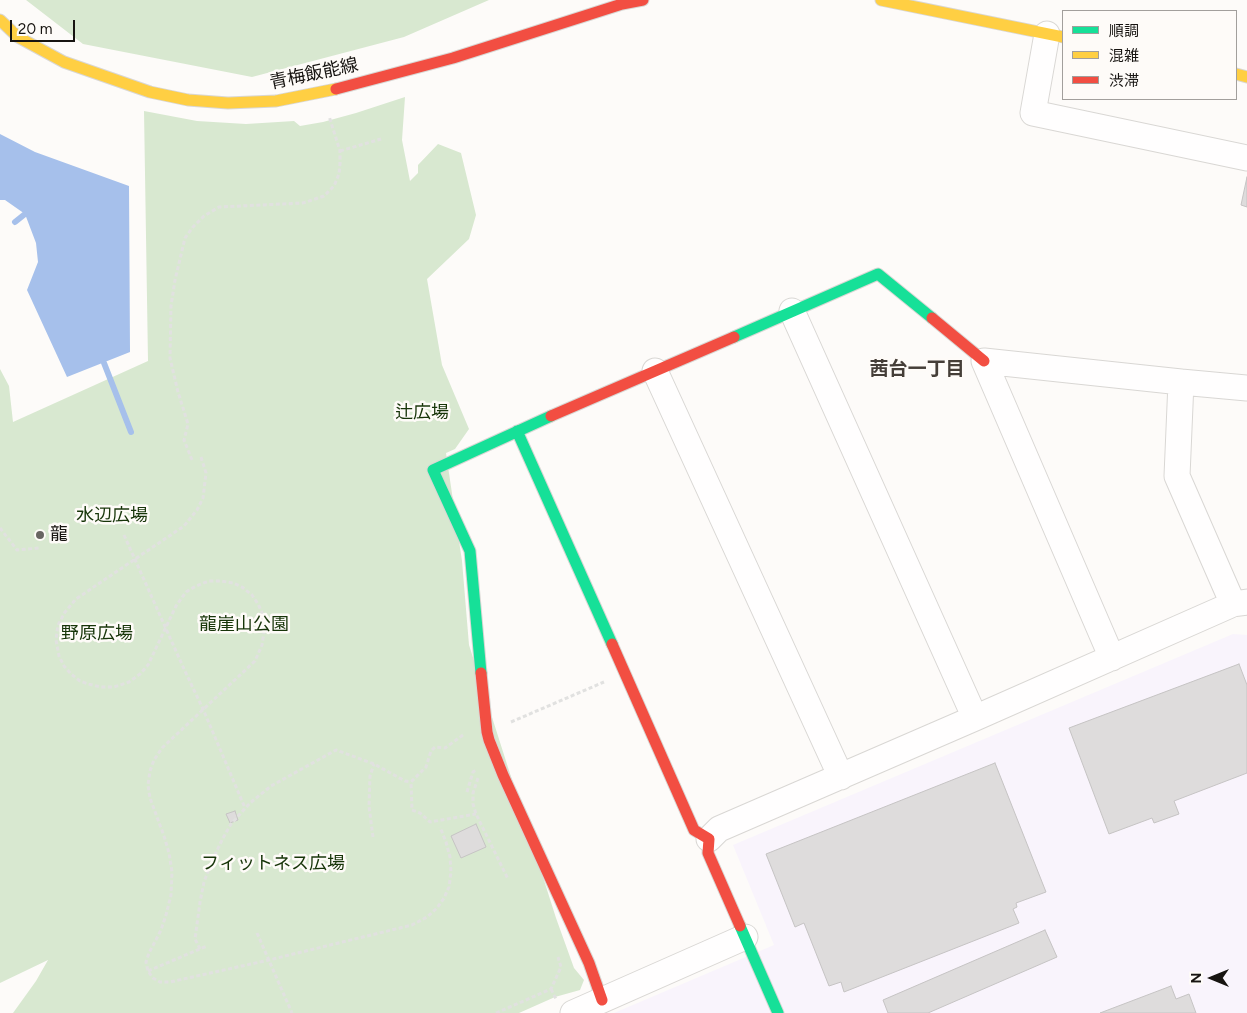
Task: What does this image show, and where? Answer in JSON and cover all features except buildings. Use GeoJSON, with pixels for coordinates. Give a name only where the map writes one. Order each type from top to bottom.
{"type":"FeatureCollection","features":[{"type":"Feature","properties":{"kind":"street","name":"青梅飯能線"},"geometry":{"type":"LineString","coordinates":[[0,20],[18,37],[64,62],[150,92],[188,100],[228,103],[276,101],[324,92],[453,58],[614,6],[643,0]]}},
{"type":"Feature","properties":{"kind":"street"},"geometry":{"type":"LineString","coordinates":[[881,0],[1055,35],[1033,113],[1247,158]]}},
{"type":"Feature","properties":{"kind":"street"},"geometry":{"type":"LineString","coordinates":[[602,1000],[589,963],[503,775],[489,740],[470,551],[433,470],[517,431],[878,274],[984,361],[1112,658]]}},
{"type":"Feature","properties":{"kind":"street"},"geometry":{"type":"LineString","coordinates":[[792,311],[975,718]]}},
{"type":"Feature","properties":{"kind":"street"},"geometry":{"type":"LineString","coordinates":[[984,361],[1247,388]]}},
{"type":"Feature","properties":{"kind":"street"},"geometry":{"type":"LineString","coordinates":[[655,371],[841,777]]}},
{"type":"Feature","properties":{"kind":"street"},"geometry":{"type":"LineString","coordinates":[[778,1013],[708,853],[709,839],[719,828],[841,777],[1240,603],[1177,476],[1181,382]]}},
{"type":"Feature","properties":{"kind":"street"},"geometry":{"type":"LineString","coordinates":[[517,431],[694,830],[709,839]]}},
{"type":"Feature","properties":{"kind":"street"},"geometry":{"type":"LineString","coordinates":[[564,1005],[602,1000],[745,937]]}},
{"type":"Feature","properties":{"kind":"path"},"geometry":{"type":"LineString","coordinates":[[192,460],[184,440],[188,424],[170,358],[171,306],[185,238],[204,216],[219,208],[303,203],[324,196],[334,186],[339,174],[340,151],[330,120],[324,92]]}},
{"type":"Feature","properties":{"kind":"path"},"geometry":{"type":"LineString","coordinates":[[340,151],[381,139]]}},
{"type":"Feature","properties":{"kind":"path"},"geometry":{"type":"LineString","coordinates":[[201,456],[206,473],[203,498],[197,510],[184,526],[76,599],[65,612],[58,625],[56,640],[59,656],[71,674],[80,681],[101,687],[114,687],[129,682],[148,665],[176,606],[186,592],[196,586],[209,581],[233,583],[252,595],[263,615],[264,632],[262,645],[255,661],[162,748],[154,760],[150,771],[148,785],[150,798],[164,836],[172,872],[171,895],[161,930],[146,962],[148,971],[153,978],[160,982],[170,982],[412,925],[437,908],[449,887],[450,857],[440,827]]}},
{"type":"Feature","properties":{"kind":"path"},"geometry":{"type":"LineString","coordinates":[[0,528],[17,550],[39,548]]}},
{"type":"Feature","properties":{"kind":"path"},"geometry":{"type":"LineString","coordinates":[[124,535],[203,709],[245,808]]}},
{"type":"Feature","properties":{"kind":"path"},"geometry":{"type":"LineString","coordinates":[[487,732],[624,673]]}},
{"type":"Feature","properties":{"kind":"path"},"geometry":{"type":"LineString","coordinates":[[467,732],[445,748],[436,746],[431,751],[426,767],[412,782],[412,810],[430,822],[476,814]]}},
{"type":"Feature","properties":{"kind":"path"},"geometry":{"type":"LineString","coordinates":[[200,949],[195,939],[200,902],[204,882],[212,861],[231,824],[245,808],[271,786],[336,750],[374,764],[405,781],[412,782]]}},
{"type":"Feature","properties":{"kind":"path"},"geometry":{"type":"LineString","coordinates":[[373,837],[369,806],[370,776],[374,764]]}},
{"type":"Feature","properties":{"kind":"path"},"geometry":{"type":"LineString","coordinates":[[471,778],[466,792],[473,793]]}},
{"type":"Feature","properties":{"kind":"path"},"geometry":{"type":"LineString","coordinates":[[476,782],[473,804],[476,814],[508,879]]}},
{"type":"Feature","properties":{"kind":"path"},"geometry":{"type":"LineString","coordinates":[[257,932],[292,1013]]}},
{"type":"Feature","properties":{"kind":"path"},"geometry":{"type":"LineString","coordinates":[[148,971],[207,946]]}},
{"type":"Feature","properties":{"kind":"path"},"geometry":{"type":"LineString","coordinates":[[496,1013],[551,989],[561,968],[559,963]]}},
{"type":"Feature","properties":{"kind":"path"},"geometry":{"type":"LineString","coordinates":[[551,989],[564,1005]]}},
{"type":"Feature","properties":{"kind":"shaded area"},"geometry":{"type":"Polygon","coordinates":[[[1233,634],[1247,635],[1247,1013],[614,1013],[774,945],[733,845],[1233,634]]]}},
{"type":"Feature","properties":{"kind":"green space"},"geometry":{"type":"Polygon","coordinates":[[[26,0],[489,0],[404,37],[252,77],[83,44],[26,0]]]}},
{"type":"Feature","properties":{"kind":"green space","name":"龍崖山公園"},"geometry":{"type":"Polygon","coordinates":[[[405,97],[402,140],[410,181],[418,173],[418,165],[438,144],[461,153],[476,215],[469,239],[427,279],[442,365],[469,429],[455,449],[446,453],[462,561],[469,645],[556,918],[574,968],[584,980],[580,990],[555,997],[519,1013],[13,1013],[36,981],[48,960],[0,983],[0,369],[9,386],[13,422],[148,361],[144,111],[197,121],[246,124],[294,121],[300,126],[356,113],[405,97]]]}},
{"type":"Feature","properties":{"kind":"water"},"geometry":{"type":"Polygon","coordinates":[[[0,134],[35,152],[129,186],[130,352],[67,377],[27,290],[38,262],[36,243],[25,214],[5,200],[0,200],[0,134]]]}},
{"type":"Feature","properties":{"kind":"waterway"},"geometry":{"type":"LineString","coordinates":[[15,222],[25,214]]}},
{"type":"Feature","properties":{"kind":"waterway"},"geometry":{"type":"LineString","coordinates":[[104,363],[131,432]]}},
{"type":"Feature","properties":{"kind":"traffic: fast"},"geometry":{"type":"LineString","coordinates":[[734,337],[878,274],[932,318]]}},
{"type":"Feature","properties":{"kind":"traffic: fast"},"geometry":{"type":"LineString","coordinates":[[481,673],[470,551],[433,470],[551,416]]}},
{"type":"Feature","properties":{"kind":"traffic: fast"},"geometry":{"type":"LineString","coordinates":[[517,431],[612,644]]}},
{"type":"Feature","properties":{"kind":"traffic: fast"},"geometry":{"type":"LineString","coordinates":[[740,926],[778,1013]]}},
{"type":"Feature","properties":{"kind":"traffic: slow"},"geometry":{"type":"LineString","coordinates":[[881,0],[1062,37]]}},
{"type":"Feature","properties":{"kind":"traffic: slow"},"geometry":{"type":"LineString","coordinates":[[0,20],[18,37],[64,62],[150,92],[188,100],[228,103],[276,101],[336,89]]}},
{"type":"Feature","properties":{"kind":"traffic: slow"},"geometry":{"type":"LineString","coordinates":[[1237,74],[1247,77]]}},
{"type":"Feature","properties":{"kind":"traffic: jam"},"geometry":{"type":"LineString","coordinates":[[336,89],[453,58],[622,4],[643,0]]}},
{"type":"Feature","properties":{"kind":"traffic: jam"},"geometry":{"type":"LineString","coordinates":[[932,318],[984,361]]}},
{"type":"Feature","properties":{"kind":"traffic: jam"},"geometry":{"type":"LineString","coordinates":[[551,416],[734,337]]}},
{"type":"Feature","properties":{"kind":"traffic: jam"},"geometry":{"type":"LineString","coordinates":[[612,644],[694,830],[709,839],[708,853],[740,926]]}},
{"type":"Feature","properties":{"kind":"traffic: jam"},"geometry":{"type":"LineString","coordinates":[[481,673],[489,740],[503,775],[589,963],[602,1000]]}},
{"type":"Feature","properties":{"kind":"place","name":"龍"},"geometry":{"type":"Point","coordinates":[40,535]}},
{"type":"Feature","properties":{"kind":"district","name":"茜台一丁目"},"geometry":{"type":"Point","coordinates":[917,369]}},
{"type":"Feature","properties":{"kind":"park label","name":"辻広場"},"geometry":{"type":"Point","coordinates":[422,413]}},
{"type":"Feature","properties":{"kind":"park label","name":"水辺広場"},"geometry":{"type":"Point","coordinates":[112,516]}},
{"type":"Feature","properties":{"kind":"park label","name":"野原広場"},"geometry":{"type":"Point","coordinates":[97,634]}},
{"type":"Feature","properties":{"kind":"park label","name":"フィットネス広場"},"geometry":{"type":"Point","coordinates":[273,864]}}]}
